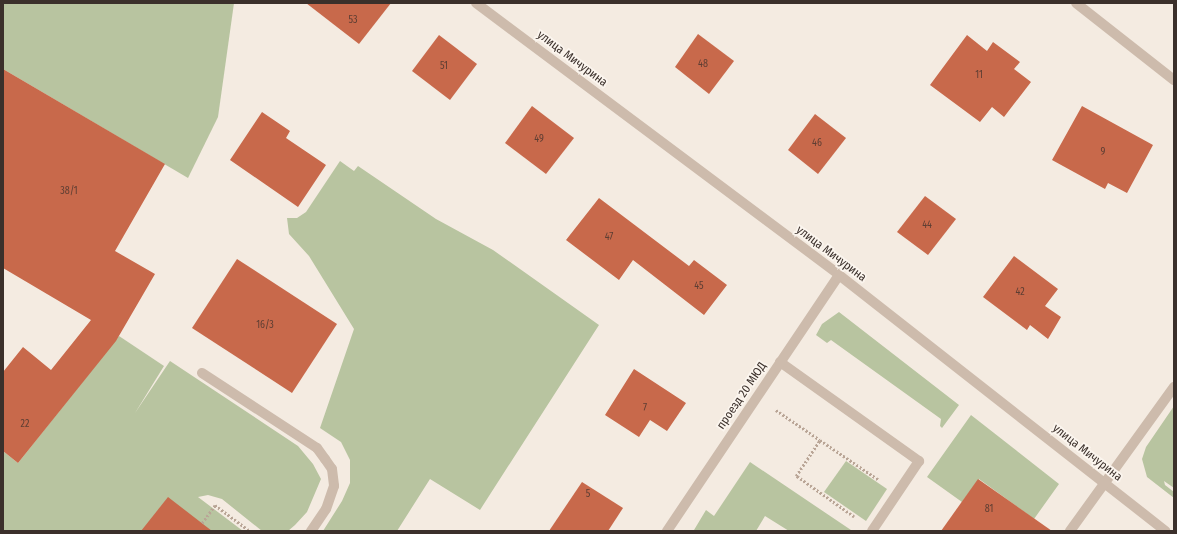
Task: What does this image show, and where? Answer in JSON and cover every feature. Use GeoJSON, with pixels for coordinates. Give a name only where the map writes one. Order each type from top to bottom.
{"type":"FeatureCollection","features":[{"type":"Feature","properties":{"kind":"street","name":"улица Мичурина"},"geometry":{"type":"LineString","coordinates":[[476,3],[839,275],[1166,531]]}},
{"type":"Feature","properties":{"kind":"street"},"geometry":{"type":"LineString","coordinates":[[1076,3],[1174,80]]}},
{"type":"Feature","properties":{"kind":"street","name":"проезд 20 МЮД"},"geometry":{"type":"LineString","coordinates":[[667,531],[839,275]]}},
{"type":"Feature","properties":{"kind":"street"},"geometry":{"type":"LineString","coordinates":[[780,362],[919,461],[872,530]]}},
{"type":"Feature","properties":{"kind":"street"},"geometry":{"type":"LineString","coordinates":[[202,374],[317,448],[332,469],[334,486],[326,509],[311,531]]}},
{"type":"Feature","properties":{"kind":"street"},"geometry":{"type":"LineString","coordinates":[[1070,531],[1174,387]]}},
{"type":"Feature","properties":{"kind":"path"},"geometry":{"type":"LineString","coordinates":[[757,397],[886,485]]}},
{"type":"Feature","properties":{"kind":"path"},"geometry":{"type":"LineString","coordinates":[[820,440],[796,476],[872,530]]}},
{"type":"Feature","properties":{"kind":"path"},"geometry":{"type":"LineString","coordinates":[[202,523],[215,505],[250,531]]}},
{"type":"Feature","properties":{"kind":"green space"},"geometry":{"type":"Polygon","coordinates":[[[3,3],[234,3],[218,117],[188,178],[3,69],[3,3]]]}},
{"type":"Feature","properties":{"kind":"green space"},"geometry":{"type":"Polygon","coordinates":[[[340,161],[354,171],[358,166],[436,219],[493,250],[599,325],[480,510],[430,479],[397,531],[323,531],[342,501],[350,483],[350,460],[341,442],[320,428],[354,329],[309,256],[289,234],[287,218],[297,218],[306,212],[340,161]]]}},
{"type":"Feature","properties":{"kind":"green space"},"geometry":{"type":"Polygon","coordinates":[[[839,312],[959,405],[942,428],[940,426],[941,419],[831,340],[827,343],[816,335],[822,324],[839,312]]]}},
{"type":"Feature","properties":{"kind":"green space"},"geometry":{"type":"Polygon","coordinates":[[[119,336],[164,366],[135,413],[170,361],[298,446],[313,464],[321,479],[307,512],[295,525],[288,531],[262,531],[222,499],[208,495],[198,497],[243,531],[3,531],[3,451],[18,463],[119,336]]]}},
{"type":"Feature","properties":{"kind":"green space"},"geometry":{"type":"Polygon","coordinates":[[[1174,406],[1174,488],[1164,481],[1165,485],[1174,492],[1174,498],[1147,477],[1142,459],[1146,447],[1174,406]]]}},
{"type":"Feature","properties":{"kind":"green space"},"geometry":{"type":"Polygon","coordinates":[[[971,415],[1059,484],[1034,519],[979,479],[962,502],[927,477],[971,415]]]}},
{"type":"Feature","properties":{"kind":"green space"},"geometry":{"type":"Polygon","coordinates":[[[846,461],[887,489],[866,521],[824,492],[846,461]]]}},
{"type":"Feature","properties":{"kind":"green space"},"geometry":{"type":"Polygon","coordinates":[[[750,462],[851,531],[789,531],[765,516],[756,531],[694,530],[706,510],[714,516],[750,462]]]}},
{"type":"Feature","properties":{"kind":"building"},"geometry":{"type":"Polygon","coordinates":[[[306,3],[391,3],[359,44],[306,3]]]}},
{"type":"Feature","properties":{"kind":"building"},"geometry":{"type":"Polygon","coordinates":[[[698,34],[734,61],[709,94],[675,67],[698,34]]]}},
{"type":"Feature","properties":{"kind":"building"},"geometry":{"type":"Polygon","coordinates":[[[439,35],[477,64],[450,100],[412,71],[439,35]]]}},
{"type":"Feature","properties":{"kind":"building"},"geometry":{"type":"Polygon","coordinates":[[[967,35],[987,51],[993,42],[1020,62],[1014,69],[1031,82],[1004,117],[992,107],[980,122],[930,85],[967,35]]]}},
{"type":"Feature","properties":{"kind":"building"},"geometry":{"type":"Polygon","coordinates":[[[3,69],[165,164],[115,251],[155,274],[116,341],[18,463],[3,451],[3,372],[23,347],[51,370],[91,320],[3,268],[3,69]]]}},
{"type":"Feature","properties":{"kind":"building"},"geometry":{"type":"Polygon","coordinates":[[[532,106],[574,138],[546,174],[505,143],[532,106]]]}},
{"type":"Feature","properties":{"kind":"building"},"geometry":{"type":"Polygon","coordinates":[[[1082,106],[1153,145],[1127,193],[1108,183],[1105,189],[1052,160],[1082,106]]]}},
{"type":"Feature","properties":{"kind":"building"},"geometry":{"type":"Polygon","coordinates":[[[262,112],[290,131],[286,138],[326,165],[298,207],[230,160],[262,112]]]}},
{"type":"Feature","properties":{"kind":"building"},"geometry":{"type":"Polygon","coordinates":[[[815,114],[846,138],[818,174],[788,150],[815,114]]]}},
{"type":"Feature","properties":{"kind":"building"},"geometry":{"type":"Polygon","coordinates":[[[925,196],[956,219],[928,255],[897,232],[925,196]]]}},
{"type":"Feature","properties":{"kind":"building"},"geometry":{"type":"Polygon","coordinates":[[[599,198],[689,266],[694,260],[727,285],[704,315],[633,260],[619,280],[566,240],[599,198]]]}},
{"type":"Feature","properties":{"kind":"building"},"geometry":{"type":"Polygon","coordinates":[[[1014,256],[1058,289],[1045,306],[1061,317],[1048,339],[1030,325],[1027,330],[983,297],[1014,256]]]}},
{"type":"Feature","properties":{"kind":"building"},"geometry":{"type":"Polygon","coordinates":[[[237,259],[337,324],[292,393],[192,328],[237,259]]]}},
{"type":"Feature","properties":{"kind":"building"},"geometry":{"type":"Polygon","coordinates":[[[634,369],[686,403],[667,431],[650,420],[639,437],[605,415],[634,369]]]}},
{"type":"Feature","properties":{"kind":"building"},"geometry":{"type":"Polygon","coordinates":[[[978,479],[1052,531],[941,531],[978,479]]]}},
{"type":"Feature","properties":{"kind":"building"},"geometry":{"type":"Polygon","coordinates":[[[582,482],[623,508],[608,531],[549,531],[582,482]]]}},
{"type":"Feature","properties":{"kind":"building"},"geometry":{"type":"Polygon","coordinates":[[[168,497],[212,531],[141,531],[168,497]]]}}]}
